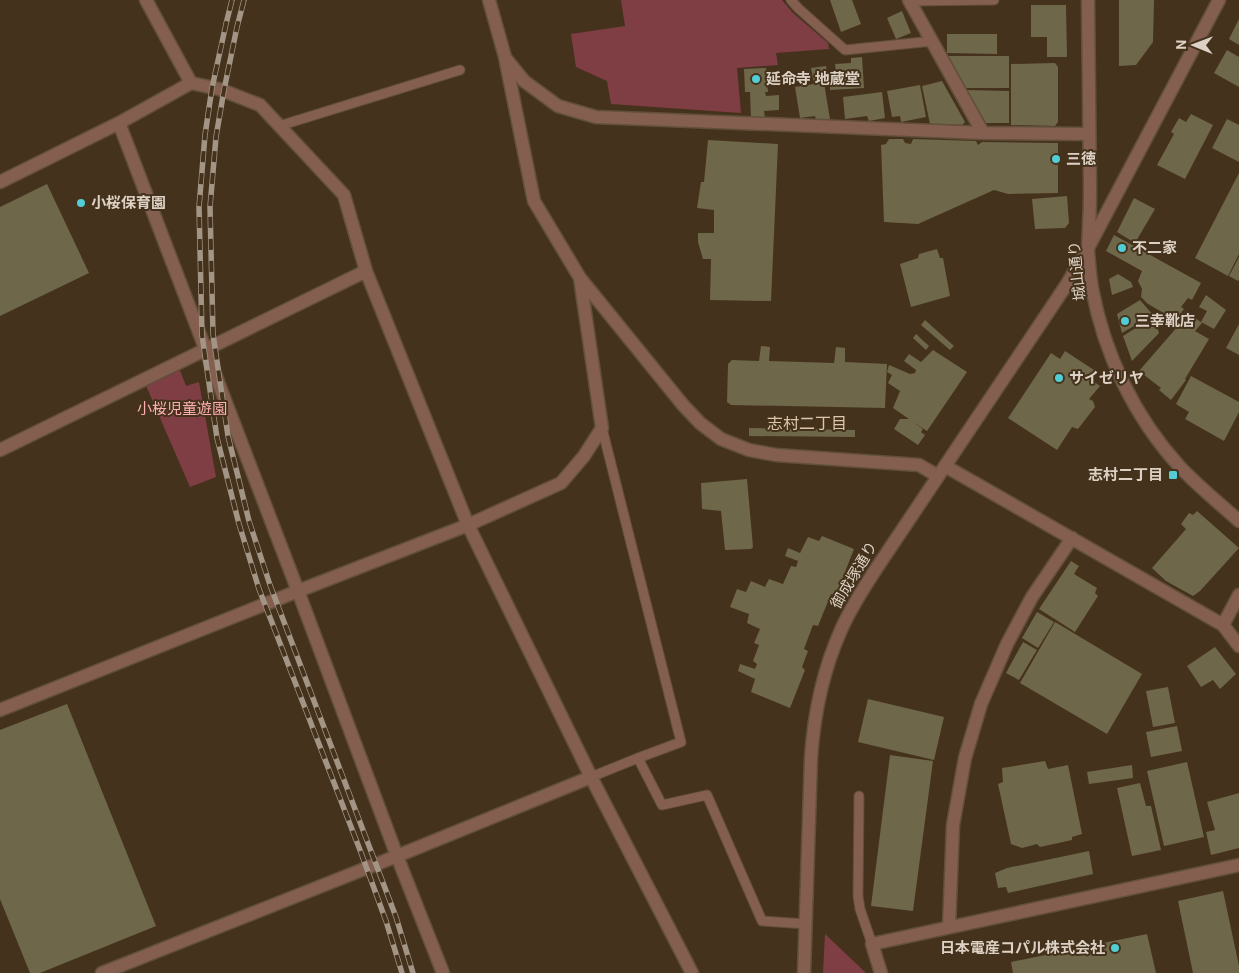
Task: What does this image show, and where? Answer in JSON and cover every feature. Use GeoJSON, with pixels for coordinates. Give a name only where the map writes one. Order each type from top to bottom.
{"type":"FeatureCollection","features":[{"type":"Feature","properties":{"kind":"street"},"geometry":{"type":"LineString","coordinates":[[146,0],[191,83]]}},
{"type":"Feature","properties":{"kind":"street"},"geometry":{"type":"LineString","coordinates":[[489,0],[505,57],[534,201],[580,278],[700,423],[721,439],[749,450],[776,455],[919,465],[942,471],[1072,538],[1223,625],[1239,646]]}},
{"type":"Feature","properties":{"kind":"street"},"geometry":{"type":"LineString","coordinates":[[909,0],[983,133]]}},
{"type":"Feature","properties":{"kind":"street","name":"城山通り"},"geometry":{"type":"LineString","coordinates":[[1088,0],[1090,205],[1088,248],[1092,288],[1102,326],[1130,397],[1144,419],[1180,466],[1239,521]]}},
{"type":"Feature","properties":{"kind":"street","name":"御成塚通り"},"geometry":{"type":"LineString","coordinates":[[804,973],[813,729],[824,678],[840,632],[858,597],[874,572],[1067,284],[1088,248],[1219,0]]}},
{"type":"Feature","properties":{"kind":"street"},"geometry":{"type":"LineString","coordinates":[[505,57],[524,81],[558,106],[596,117],[983,133],[1089,134]]}},
{"type":"Feature","properties":{"kind":"street"},"geometry":{"type":"LineString","coordinates":[[0,182],[120,123],[191,83],[219,89],[260,105],[344,195],[366,271],[468,525],[591,777],[692,973]]}},
{"type":"Feature","properties":{"kind":"street"},"geometry":{"type":"LineString","coordinates":[[120,123],[443,973]]}},
{"type":"Feature","properties":{"kind":"street"},"geometry":{"type":"LineString","coordinates":[[0,450],[366,271]]}},
{"type":"Feature","properties":{"kind":"street"},"geometry":{"type":"LineString","coordinates":[[0,710],[298,590],[468,525],[561,483],[584,456],[602,428],[580,278]]}},
{"type":"Feature","properties":{"kind":"street"},"geometry":{"type":"LineString","coordinates":[[949,927],[953,825],[965,758],[981,704],[1007,644],[1032,597],[1072,538]]}},
{"type":"Feature","properties":{"kind":"street"},"geometry":{"type":"LineString","coordinates":[[1223,625],[1239,595]]}},
{"type":"Feature","properties":{"kind":"street"},"geometry":{"type":"LineString","coordinates":[[102,973],[591,777]]}},
{"type":"Feature","properties":{"kind":"street"},"geometry":{"type":"LineString","coordinates":[[881,973],[872,944],[1239,865]]}},
{"type":"Feature","properties":{"kind":"lane"},"geometry":{"type":"LineString","coordinates":[[791,0],[845,50],[933,41]]}},
{"type":"Feature","properties":{"kind":"lane"},"geometry":{"type":"LineString","coordinates":[[909,0],[994,0]]}},
{"type":"Feature","properties":{"kind":"lane"},"geometry":{"type":"LineString","coordinates":[[279,126],[460,70]]}},
{"type":"Feature","properties":{"kind":"lane"},"geometry":{"type":"LineString","coordinates":[[591,777],[681,742],[602,428]]}},
{"type":"Feature","properties":{"kind":"lane"},"geometry":{"type":"LineString","coordinates":[[638,758],[662,805],[707,795],[762,921],[806,924]]}},
{"type":"Feature","properties":{"kind":"lane"},"geometry":{"type":"LineString","coordinates":[[859,796],[858,896],[860,909],[872,944]]}},
{"type":"Feature","properties":{"kind":"green space"},"geometry":{"type":"Polygon","coordinates":[[[621,0],[782,0],[793,13],[828,43],[829,49],[776,53],[778,65],[737,68],[741,113],[611,104],[607,81],[576,67],[571,34],[625,26],[621,0]]]}},
{"type":"Feature","properties":{"kind":"green space","name":"小桜児童遊園"},"geometry":{"type":"Polygon","coordinates":[[[178,365],[186,386],[199,382],[216,477],[190,487],[144,381],[178,365]]]}},
{"type":"Feature","properties":{"kind":"green space"},"geometry":{"type":"Polygon","coordinates":[[[825,934],[866,973],[823,973],[825,934]]]}},
{"type":"Feature","properties":{"kind":"building"},"geometry":{"type":"Polygon","coordinates":[[[830,0],[852,0],[861,24],[841,32],[830,0]]]}},
{"type":"Feature","properties":{"kind":"building"},"geometry":{"type":"Polygon","coordinates":[[[1119,0],[1154,0],[1153,42],[1136,65],[1119,66],[1119,0]]]}},
{"type":"Feature","properties":{"kind":"building"},"geometry":{"type":"Polygon","coordinates":[[[1031,5],[1066,5],[1067,57],[1047,57],[1047,37],[1031,37],[1031,5]]]}},
{"type":"Feature","properties":{"kind":"building"},"geometry":{"type":"Polygon","coordinates":[[[902,11],[911,33],[896,39],[887,18],[902,11]]]}},
{"type":"Feature","properties":{"kind":"building"},"geometry":{"type":"Polygon","coordinates":[[[1239,19],[1239,45],[1229,39],[1239,19]]]}},
{"type":"Feature","properties":{"kind":"building"},"geometry":{"type":"Polygon","coordinates":[[[947,34],[997,34],[997,54],[947,53],[947,34]]]}},
{"type":"Feature","properties":{"kind":"building"},"geometry":{"type":"Polygon","coordinates":[[[1227,50],[1239,57],[1239,87],[1214,73],[1227,50]]]}},
{"type":"Feature","properties":{"kind":"building"},"geometry":{"type":"Polygon","coordinates":[[[948,56],[1009,56],[1009,88],[966,88],[948,56]]]}},
{"type":"Feature","properties":{"kind":"building"},"geometry":{"type":"Polygon","coordinates":[[[862,57],[864,88],[830,90],[830,73],[836,73],[835,64],[851,63],[851,58],[862,57]]]}},
{"type":"Feature","properties":{"kind":"building"},"geometry":{"type":"Polygon","coordinates":[[[1055,63],[1058,67],[1058,122],[1055,126],[1011,125],[1011,64],[1055,63]]]}},
{"type":"Feature","properties":{"kind":"building"},"geometry":{"type":"Polygon","coordinates":[[[826,66],[828,79],[820,80],[821,84],[824,83],[830,119],[816,121],[815,116],[800,118],[795,87],[814,84],[811,68],[826,66]]]}},
{"type":"Feature","properties":{"kind":"building"},"geometry":{"type":"Polygon","coordinates":[[[766,68],[767,74],[769,74],[769,84],[767,84],[768,92],[765,92],[766,96],[779,95],[779,110],[764,111],[765,118],[751,119],[750,92],[745,92],[744,69],[766,68]]]}},
{"type":"Feature","properties":{"kind":"building"},"geometry":{"type":"Polygon","coordinates":[[[942,81],[965,122],[962,125],[930,124],[922,86],[942,81]]]}},
{"type":"Feature","properties":{"kind":"building"},"geometry":{"type":"Polygon","coordinates":[[[920,85],[926,117],[901,122],[900,116],[892,117],[887,91],[920,85]]]}},
{"type":"Feature","properties":{"kind":"building"},"geometry":{"type":"Polygon","coordinates":[[[967,90],[1009,91],[1009,123],[986,123],[967,90]]]}},
{"type":"Feature","properties":{"kind":"building"},"geometry":{"type":"Polygon","coordinates":[[[882,92],[885,118],[869,121],[867,116],[845,119],[843,97],[882,92]]]}},
{"type":"Feature","properties":{"kind":"building"},"geometry":{"type":"Polygon","coordinates":[[[1191,114],[1213,125],[1185,179],[1157,165],[1174,134],[1171,132],[1179,118],[1186,122],[1191,114]]]}},
{"type":"Feature","properties":{"kind":"building"},"geometry":{"type":"Polygon","coordinates":[[[1227,119],[1239,125],[1239,162],[1212,148],[1227,119]]]}},
{"type":"Feature","properties":{"kind":"building"},"geometry":{"type":"Polygon","coordinates":[[[889,139],[903,139],[905,143],[911,144],[913,139],[976,141],[978,145],[982,142],[1058,143],[1058,193],[1008,194],[994,190],[918,224],[884,222],[881,145],[886,144],[889,139]]]}},
{"type":"Feature","properties":{"kind":"building"},"geometry":{"type":"Polygon","coordinates":[[[708,140],[778,144],[771,301],[710,300],[711,259],[703,259],[698,242],[698,233],[714,233],[714,210],[697,208],[701,182],[704,182],[708,140]]]}},
{"type":"Feature","properties":{"kind":"building"},"geometry":{"type":"Polygon","coordinates":[[[1239,173],[1239,254],[1228,276],[1195,258],[1239,173]]]}},
{"type":"Feature","properties":{"kind":"building"},"geometry":{"type":"Polygon","coordinates":[[[47,184],[89,273],[0,316],[0,207],[47,184]]]}},
{"type":"Feature","properties":{"kind":"building"},"geometry":{"type":"Polygon","coordinates":[[[1067,196],[1069,223],[1065,228],[1035,229],[1032,199],[1067,196]]]}},
{"type":"Feature","properties":{"kind":"building"},"geometry":{"type":"Polygon","coordinates":[[[1134,198],[1155,209],[1135,243],[1117,232],[1134,198]]]}},
{"type":"Feature","properties":{"kind":"building"},"geometry":{"type":"Polygon","coordinates":[[[1114,235],[1201,283],[1192,300],[1188,298],[1181,307],[1184,309],[1176,320],[1148,304],[1141,297],[1142,289],[1138,281],[1142,271],[1106,251],[1114,235]]]}},
{"type":"Feature","properties":{"kind":"building"},"geometry":{"type":"Polygon","coordinates":[[[937,249],[940,258],[943,258],[950,296],[911,307],[900,264],[918,258],[919,254],[937,249]]]}},
{"type":"Feature","properties":{"kind":"building"},"geometry":{"type":"Polygon","coordinates":[[[1239,257],[1239,279],[1238,281],[1229,276],[1239,257]]]}},
{"type":"Feature","properties":{"kind":"building"},"geometry":{"type":"Polygon","coordinates":[[[1118,274],[1131,282],[1133,287],[1112,295],[1109,279],[1118,274]]]}},
{"type":"Feature","properties":{"kind":"building"},"geometry":{"type":"Polygon","coordinates":[[[1206,295],[1226,310],[1214,329],[1201,322],[1207,311],[1199,307],[1206,295]]]}},
{"type":"Feature","properties":{"kind":"building"},"geometry":{"type":"Polygon","coordinates":[[[1140,300],[1153,315],[1122,333],[1117,314],[1140,300]]]}},
{"type":"Feature","properties":{"kind":"building"},"geometry":{"type":"Polygon","coordinates":[[[1186,311],[1202,323],[1195,331],[1209,339],[1186,380],[1171,400],[1159,390],[1161,388],[1139,371],[1178,326],[1176,322],[1186,311]]]}},
{"type":"Feature","properties":{"kind":"building"},"geometry":{"type":"Polygon","coordinates":[[[1153,317],[1159,333],[1132,361],[1123,336],[1153,317]]]}},
{"type":"Feature","properties":{"kind":"building"},"geometry":{"type":"Polygon","coordinates":[[[925,320],[954,346],[950,350],[921,325],[925,320]]]}},
{"type":"Feature","properties":{"kind":"building"},"geometry":{"type":"Polygon","coordinates":[[[1239,324],[1239,355],[1226,348],[1239,324]]]}},
{"type":"Feature","properties":{"kind":"building"},"geometry":{"type":"Polygon","coordinates":[[[916,334],[929,346],[926,350],[913,338],[916,334]]]}},
{"type":"Feature","properties":{"kind":"building"},"geometry":{"type":"Polygon","coordinates":[[[761,346],[770,347],[769,361],[834,363],[836,347],[845,348],[845,362],[887,364],[885,408],[731,405],[727,402],[728,364],[732,360],[759,361],[761,346]]]}},
{"type":"Feature","properties":{"kind":"building"},"geometry":{"type":"Polygon","coordinates":[[[933,350],[967,372],[927,431],[912,421],[923,429],[921,432],[925,435],[918,445],[894,429],[900,419],[909,419],[893,408],[900,391],[888,383],[892,375],[887,372],[889,365],[910,374],[915,373],[916,370],[904,361],[909,354],[921,362],[933,350]]]}},
{"type":"Feature","properties":{"kind":"building"},"geometry":{"type":"Polygon","coordinates":[[[1065,351],[1097,372],[1093,381],[1100,386],[1089,399],[1093,401],[1095,407],[1078,429],[1072,427],[1057,450],[1008,418],[1051,353],[1060,359],[1065,351]]]}},
{"type":"Feature","properties":{"kind":"building"},"geometry":{"type":"Polygon","coordinates":[[[1191,376],[1239,402],[1239,412],[1224,441],[1185,419],[1189,412],[1176,404],[1191,376]]]}},
{"type":"Feature","properties":{"kind":"building"},"geometry":{"type":"Polygon","coordinates":[[[749,428],[855,430],[855,437],[749,436],[749,428]]]}},
{"type":"Feature","properties":{"kind":"building"},"geometry":{"type":"Polygon","coordinates":[[[747,479],[753,547],[751,549],[725,550],[721,511],[702,509],[701,483],[747,479]]]}},
{"type":"Feature","properties":{"kind":"building"},"geometry":{"type":"Polygon","coordinates":[[[1197,511],[1239,548],[1200,591],[1193,596],[1166,581],[1152,568],[1186,529],[1181,524],[1189,513],[1193,515],[1197,511]]]}},
{"type":"Feature","properties":{"kind":"building"},"geometry":{"type":"Polygon","coordinates":[[[822,536],[854,549],[836,595],[831,594],[818,626],[813,625],[804,649],[808,651],[802,667],[805,670],[790,708],[751,692],[755,679],[738,671],[740,664],[755,669],[757,664],[753,661],[759,645],[754,643],[760,629],[747,623],[749,614],[730,607],[737,589],[746,592],[751,581],[765,587],[769,579],[783,584],[791,566],[796,567],[798,561],[785,556],[788,548],[800,553],[808,537],[819,541],[822,536]]]}},
{"type":"Feature","properties":{"kind":"building"},"geometry":{"type":"Polygon","coordinates":[[[1071,561],[1079,566],[1074,574],[1097,588],[1095,593],[1098,596],[1075,632],[1039,609],[1071,561]]]}},
{"type":"Feature","properties":{"kind":"building"},"geometry":{"type":"Polygon","coordinates":[[[1037,612],[1054,622],[1038,648],[1022,638],[1037,612]]]}},
{"type":"Feature","properties":{"kind":"building"},"geometry":{"type":"Polygon","coordinates":[[[1055,622],[1142,674],[1107,734],[1020,683],[1055,622]]]}},
{"type":"Feature","properties":{"kind":"building"},"geometry":{"type":"Polygon","coordinates":[[[1023,642],[1037,650],[1019,680],[1006,673],[1023,642]]]}},
{"type":"Feature","properties":{"kind":"building"},"geometry":{"type":"Polygon","coordinates":[[[1215,647],[1236,674],[1220,689],[1213,680],[1201,687],[1187,666],[1215,647]]]}},
{"type":"Feature","properties":{"kind":"building"},"geometry":{"type":"Polygon","coordinates":[[[1168,687],[1175,723],[1153,727],[1146,691],[1168,687]]]}},
{"type":"Feature","properties":{"kind":"building"},"geometry":{"type":"Polygon","coordinates":[[[868,699],[944,717],[934,760],[858,742],[868,699]]]}},
{"type":"Feature","properties":{"kind":"building"},"geometry":{"type":"Polygon","coordinates":[[[67,704],[156,926],[40,973],[30,973],[0,899],[0,730],[67,704]]]}},
{"type":"Feature","properties":{"kind":"building"},"geometry":{"type":"Polygon","coordinates":[[[1177,726],[1182,751],[1151,757],[1146,732],[1177,726]]]}},
{"type":"Feature","properties":{"kind":"building"},"geometry":{"type":"Polygon","coordinates":[[[890,755],[933,761],[913,911],[871,906],[890,755]]]}},
{"type":"Feature","properties":{"kind":"building"},"geometry":{"type":"Polygon","coordinates":[[[1045,761],[1048,769],[1068,765],[1082,834],[1072,837],[1072,840],[1040,847],[1037,844],[1022,848],[1011,844],[998,784],[1003,782],[1002,768],[1045,761]]]}},
{"type":"Feature","properties":{"kind":"building"},"geometry":{"type":"Polygon","coordinates":[[[1187,762],[1204,837],[1164,846],[1147,771],[1187,762]]]}},
{"type":"Feature","properties":{"kind":"building"},"geometry":{"type":"Polygon","coordinates":[[[1132,765],[1133,778],[1089,784],[1087,772],[1132,765]]]}},
{"type":"Feature","properties":{"kind":"building"},"geometry":{"type":"Polygon","coordinates":[[[1140,783],[1146,806],[1151,806],[1161,850],[1132,856],[1117,788],[1140,783]]]}},
{"type":"Feature","properties":{"kind":"building"},"geometry":{"type":"Polygon","coordinates":[[[1239,793],[1239,848],[1211,855],[1206,832],[1215,830],[1207,802],[1239,793]]]}},
{"type":"Feature","properties":{"kind":"building"},"geometry":{"type":"Polygon","coordinates":[[[1089,851],[1093,874],[1008,893],[1006,887],[998,888],[995,873],[1007,868],[1089,851]]]}},
{"type":"Feature","properties":{"kind":"building"},"geometry":{"type":"Polygon","coordinates":[[[1223,891],[1239,973],[1193,973],[1178,901],[1223,891]]]}},
{"type":"Feature","properties":{"kind":"building","name":"日本電産コパル株式会社"},"geometry":{"type":"Polygon","coordinates":[[[1147,934],[1156,973],[1013,973],[1011,962],[1147,934]]]}},
{"type":"Feature","properties":{"kind":"railway"},"geometry":{"type":"LineString","coordinates":[[232,0],[212,88],[205,135],[199,207],[202,335],[217,438],[239,524],[259,589],[360,850],[386,921],[402,973]]}},
{"type":"Feature","properties":{"kind":"railway"},"geometry":{"type":"LineString","coordinates":[[244,0],[224,90],[216,137],[210,207],[213,334],[228,436],[249,521],[270,585],[396,917],[413,973]]}},
{"type":"Feature","properties":{"kind":"place","name":"延命寺 地蔵堂"},"geometry":{"type":"Point","coordinates":[756,79]}},
{"type":"Feature","properties":{"kind":"place","name":"三徳"},"geometry":{"type":"Point","coordinates":[1056,159]}},
{"type":"Feature","properties":{"kind":"place","name":"小桜保育園"},"geometry":{"type":"Point","coordinates":[81,203]}},
{"type":"Feature","properties":{"kind":"place","name":"不二家"},"geometry":{"type":"Point","coordinates":[1122,248]}},
{"type":"Feature","properties":{"kind":"place","name":"三幸靴店"},"geometry":{"type":"Point","coordinates":[1125,321]}},
{"type":"Feature","properties":{"kind":"place","name":"サイゼリヤ"},"geometry":{"type":"Point","coordinates":[1059,378]}},
{"type":"Feature","properties":{"kind":"place","name":"志村二丁目"},"geometry":{"type":"Point","coordinates":[1173,475]}},
{"type":"Feature","properties":{"kind":"place","name":"日本電産コパル株式会社"},"geometry":{"type":"Point","coordinates":[1115,948]}},
{"type":"Feature","properties":{"kind":"district","name":"志村二丁目"},"geometry":{"type":"Point","coordinates":[807,423]}}]}
